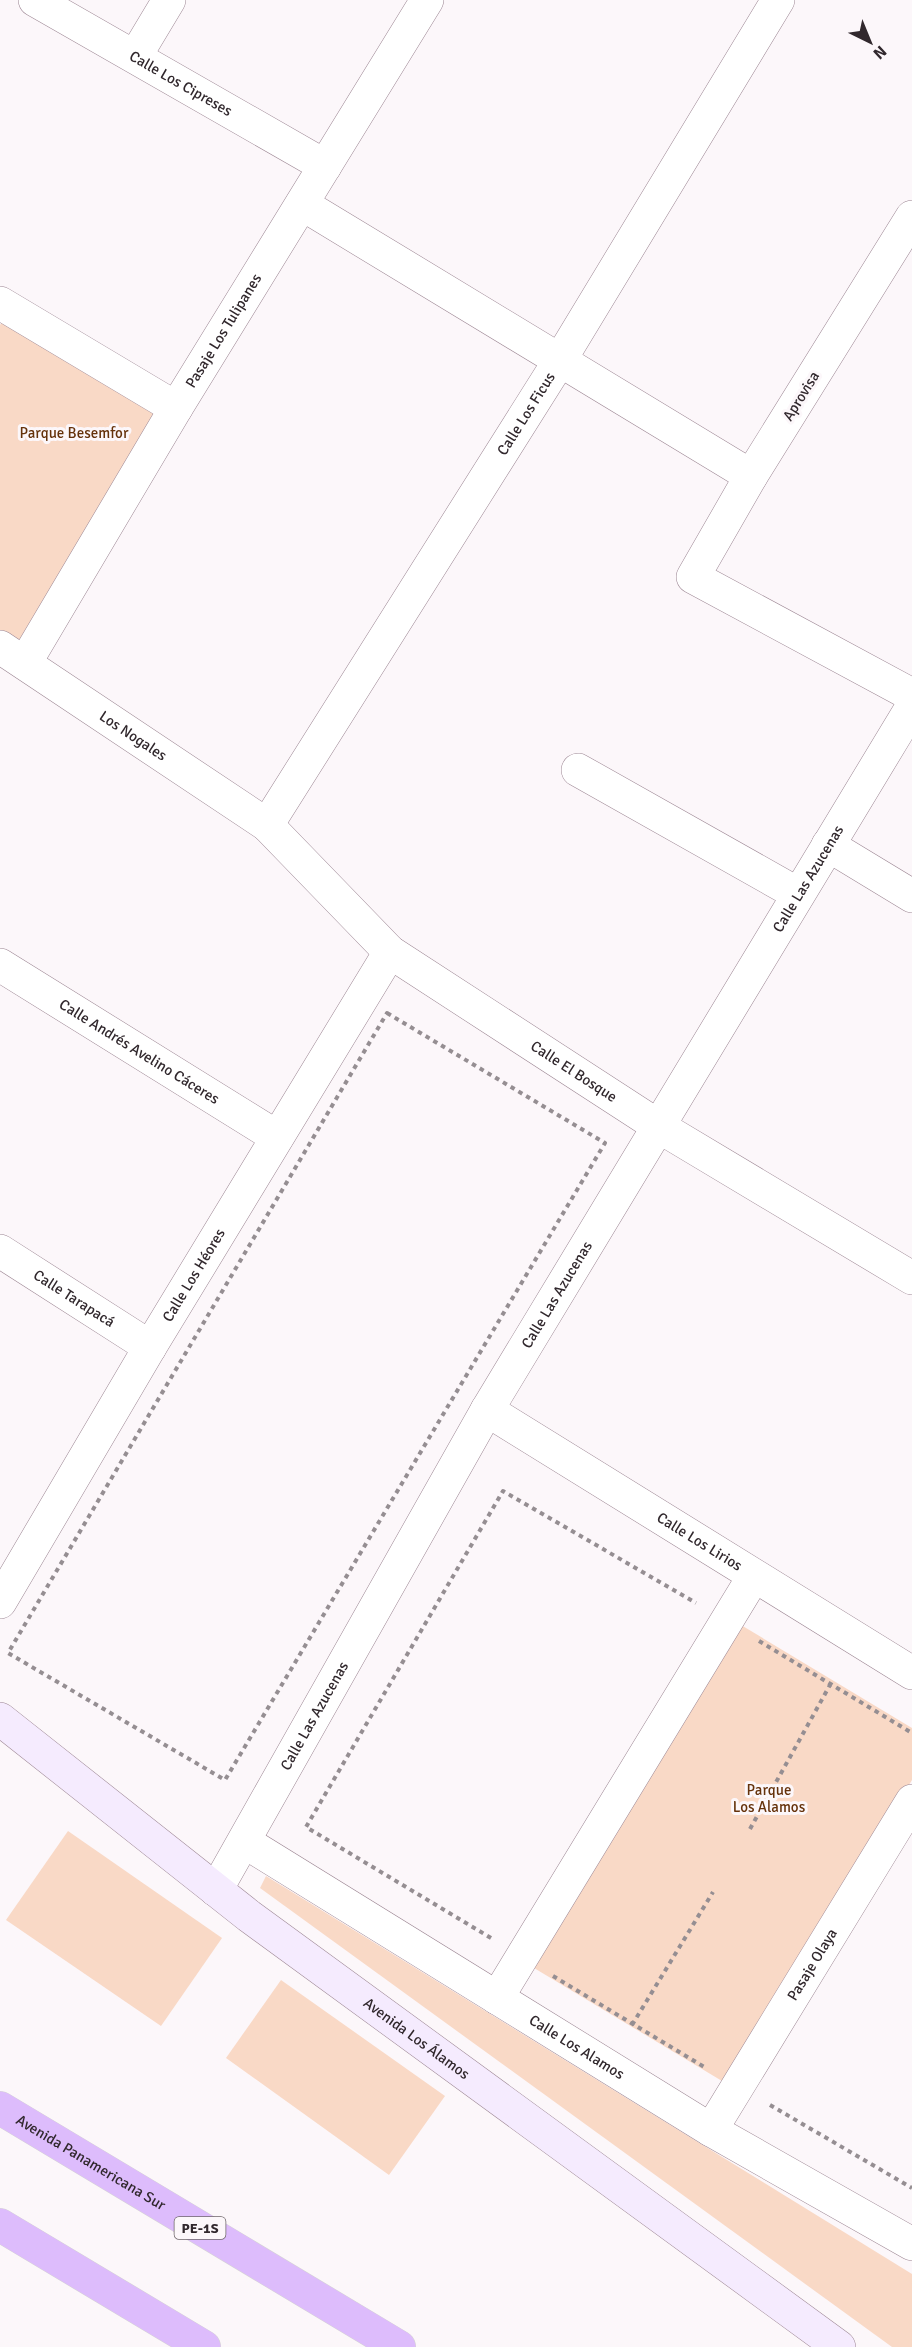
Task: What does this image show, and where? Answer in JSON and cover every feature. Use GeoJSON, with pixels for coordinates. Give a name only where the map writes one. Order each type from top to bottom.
{"type":"FeatureCollection","features":[{"type":"Feature","properties":{"kind":"highway","name":"Avenida Panamericana Sur"},"geometry":{"type":"LineString","coordinates":[[0,2108],[399,2347]]}},
{"type":"Feature","properties":{"kind":"highway"},"geometry":{"type":"LineString","coordinates":[[0,2225],[204,2347]]}},
{"type":"Feature","properties":{"kind":"street","name":"Calle Los Cipreses"},"geometry":{"type":"LineString","coordinates":[[35,0],[136,55],[325,166]]}},
{"type":"Feature","properties":{"kind":"street"},"geometry":{"type":"LineString","coordinates":[[136,55],[169,0]]}},
{"type":"Feature","properties":{"kind":"street","name":"Pasaje Los Tulipanes"},"geometry":{"type":"LineString","coordinates":[[13,655],[176,408],[427,0]]}},
{"type":"Feature","properties":{"kind":"street","name":"Calle Los Ficus"},"geometry":{"type":"LineString","coordinates":[[267,825],[560,360],[778,0]]}},
{"type":"Feature","properties":{"kind":"street"},"geometry":{"type":"LineString","coordinates":[[302,204],[752,476]]}},
{"type":"Feature","properties":{"kind":"street","name":"Aprovisa"},"geometry":{"type":"LineString","coordinates":[[912,217],[752,476],[693,577],[912,695]]}},
{"type":"Feature","properties":{"kind":"street"},"geometry":{"type":"LineString","coordinates":[[0,303],[176,408]]}},
{"type":"Feature","properties":{"kind":"street","name":"Los Nogales"},"geometry":{"type":"LineString","coordinates":[[13,655],[267,825]]}},
{"type":"Feature","properties":{"kind":"street","name":"Calle Las Azucenas"},"geometry":{"type":"LineString","coordinates":[[216,1890],[487,1410],[912,707]]}},
{"type":"Feature","properties":{"kind":"street"},"geometry":{"type":"LineString","coordinates":[[578,770],[798,894]]}},
{"type":"Feature","properties":{"kind":"street","name":"Calle El Bosque"},"geometry":{"type":"LineString","coordinates":[[267,825],[390,952],[658,1126],[912,1278]]}},
{"type":"Feature","properties":{"kind":"street"},"geometry":{"type":"LineString","coordinates":[[828,845],[912,896]]}},
{"type":"Feature","properties":{"kind":"street","name":"Calle Los Héores"},"geometry":{"type":"LineString","coordinates":[[0,1602],[150,1347],[390,952]]}},
{"type":"Feature","properties":{"kind":"street","name":"Calle Andrés Avelino Cáceres"},"geometry":{"type":"LineString","coordinates":[[0,965],[278,1137]]}},
{"type":"Feature","properties":{"kind":"street","name":"Calle Tarapacá"},"geometry":{"type":"LineString","coordinates":[[0,1251],[150,1347]]}},
{"type":"Feature","properties":{"kind":"street","name":"Calle Los Lirios"},"geometry":{"type":"LineString","coordinates":[[487,1410],[912,1673]]}},
{"type":"Feature","properties":{"kind":"street"},"geometry":{"type":"LineString","coordinates":[[497,1998],[754,1576]]}},
{"type":"Feature","properties":{"kind":"street","name":"Avenida Los Álamos"},"geometry":{"type":"LineString","coordinates":[[0,1719],[216,1890],[839,2347]]}},
{"type":"Feature","properties":{"kind":"street","name":"Pasaje Olaya"},"geometry":{"type":"LineString","coordinates":[[711,2130],[912,1801]]}},
{"type":"Feature","properties":{"kind":"street","name":"Calle Los Alamos"},"geometry":{"type":"LineString","coordinates":[[245,1842],[711,2130],[912,2244]]}},
{"type":"Feature","properties":{"kind":"path"},"geometry":{"type":"LineString","coordinates":[[387,1013],[605,1143]]}},
{"type":"Feature","properties":{"kind":"path"},"geometry":{"type":"LineString","coordinates":[[503,1491],[306,1827],[632,2025],[912,2188]]}},
{"type":"Feature","properties":{"kind":"path"},"geometry":{"type":"LineString","coordinates":[[8,1653],[225,1780]]}},
{"type":"Feature","properties":{"kind":"path"},"geometry":{"type":"LineString","coordinates":[[750,1829],[830,1685]]}},
{"type":"Feature","properties":{"kind":"path"},"geometry":{"type":"LineString","coordinates":[[632,2025],[713,1892]]}},
{"type":"Feature","properties":{"kind":"green space","name":"Parque Besemfor"},"geometry":{"type":"Polygon","coordinates":[[[10,309],[176,408],[25,663],[0,647],[0,325],[10,309]]]}},
{"type":"Feature","properties":{"kind":"green space","name":"Parque Los Alamos"},"geometry":{"type":"Polygon","coordinates":[[[741,1625],[912,1728],[912,1780],[727,2084],[534,1968],[741,1625]]]}},
{"type":"Feature","properties":{"kind":"green space"},"geometry":{"type":"Polygon","coordinates":[[[68,1831],[222,1938],[161,2026],[6,1920],[68,1831]]]}},
{"type":"Feature","properties":{"kind":"green space"},"geometry":{"type":"Polygon","coordinates":[[[266,1876],[912,2274],[912,2347],[892,2347],[260,1888],[266,1876]]]}},
{"type":"Feature","properties":{"kind":"green space"},"geometry":{"type":"Polygon","coordinates":[[[281,1980],[445,2096],[389,2175],[226,2058],[281,1980]]]}}]}
